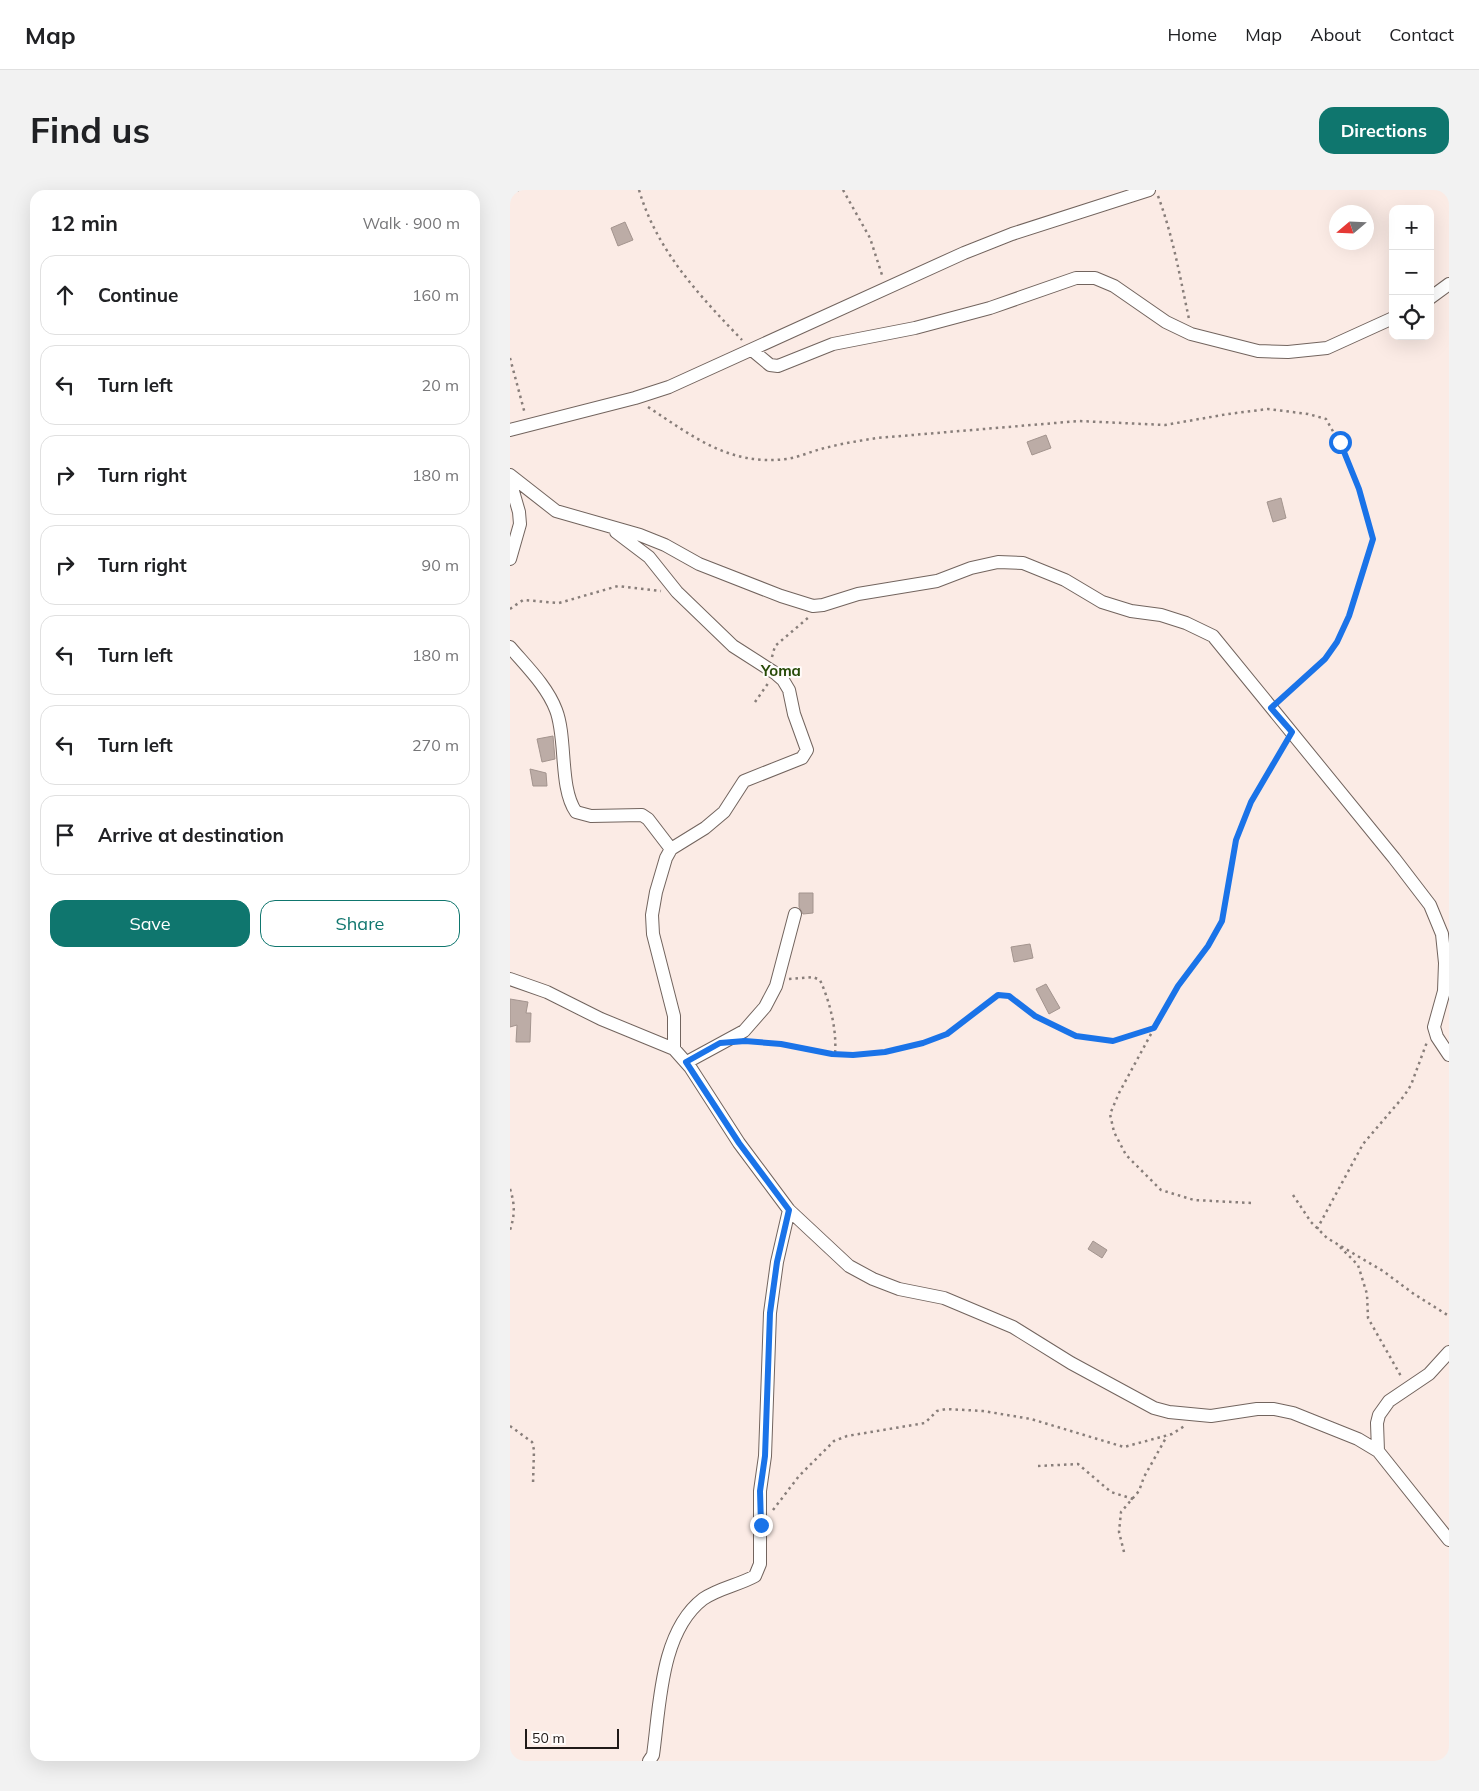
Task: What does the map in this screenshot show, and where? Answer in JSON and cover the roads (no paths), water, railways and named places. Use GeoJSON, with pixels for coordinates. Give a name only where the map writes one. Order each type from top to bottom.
{"type":"FeatureCollection","features":[{"type":"Feature","properties":{"kind":"street"},"geometry":{"type":"LineString","coordinates":[[510,430],[635,398],[668,387],[964,253],[1012,234],[1149,190]]}},
{"type":"Feature","properties":{"kind":"street"},"geometry":{"type":"LineString","coordinates":[[752,350],[770,365],[778,366],[833,344],[915,328],[990,308],[1076,278],[1095,278],[1114,286],[1166,322],[1191,334],[1258,351],[1288,352],[1327,348],[1389,320]]}},
{"type":"Feature","properties":{"kind":"street"},"geometry":{"type":"LineString","coordinates":[[1434,295],[1449,284]]}},
{"type":"Feature","properties":{"kind":"street"},"geometry":{"type":"LineString","coordinates":[[510,475],[556,511],[665,545],[699,564],[781,596],[813,606],[823,605],[858,594],[937,580],[971,568],[998,562],[1023,563],[1065,580],[1102,602],[1131,611],[1162,615],[1186,623],[1213,636],[1389,851],[1430,906],[1442,934],[1445,963],[1444,991],[1434,1027],[1437,1037],[1449,1055]]}},
{"type":"Feature","properties":{"kind":"street"},"geometry":{"type":"LineString","coordinates":[[510,481],[519,512],[520,524],[510,559]]}},
{"type":"Feature","properties":{"kind":"street"},"geometry":{"type":"LineString","coordinates":[[601,524],[625,538],[649,556],[677,592],[733,646],[775,673],[788,690],[794,714],[807,750],[805,756],[744,781],[724,812],[705,828],[671,849],[656,892],[652,915],[653,934],[674,1016],[674,1049]]}},
{"type":"Feature","properties":{"kind":"street"},"geometry":{"type":"LineString","coordinates":[[510,647],[541,684],[556,710],[560,726],[568,794],[576,812],[591,816],[642,815],[648,819],[671,849]]}},
{"type":"Feature","properties":{"kind":"street"},"geometry":{"type":"LineString","coordinates":[[686,1062],[744,1031],[765,1006],[778,979],[795,914]]}},
{"type":"Feature","properties":{"kind":"street"},"geometry":{"type":"LineString","coordinates":[[510,979],[547,992],[602,1019],[674,1049],[686,1062],[739,1143],[789,1210],[848,1266],[873,1279],[899,1289],[944,1298],[1013,1327],[1071,1363],[1154,1408],[1170,1412],[1211,1416],[1257,1408],[1274,1409],[1358,1439],[1378,1451],[1449,1540]]}},
{"type":"Feature","properties":{"kind":"street"},"geometry":{"type":"LineString","coordinates":[[649,1761],[653,1755],[668,1656],[677,1630],[691,1611],[704,1599],[755,1576],[760,1564],[760,1491],[765,1456],[770,1313],[777,1262],[789,1210]]}},
{"type":"Feature","properties":{"kind":"street"},"geometry":{"type":"LineString","coordinates":[[1378,1451],[1378,1415],[1389,1401],[1407,1387],[1429,1374],[1449,1352]]}},
{"type":"Feature","properties":{"kind":"district","name":"Yoma"},"geometry":{"type":"Point","coordinates":[781,671]}}]}
